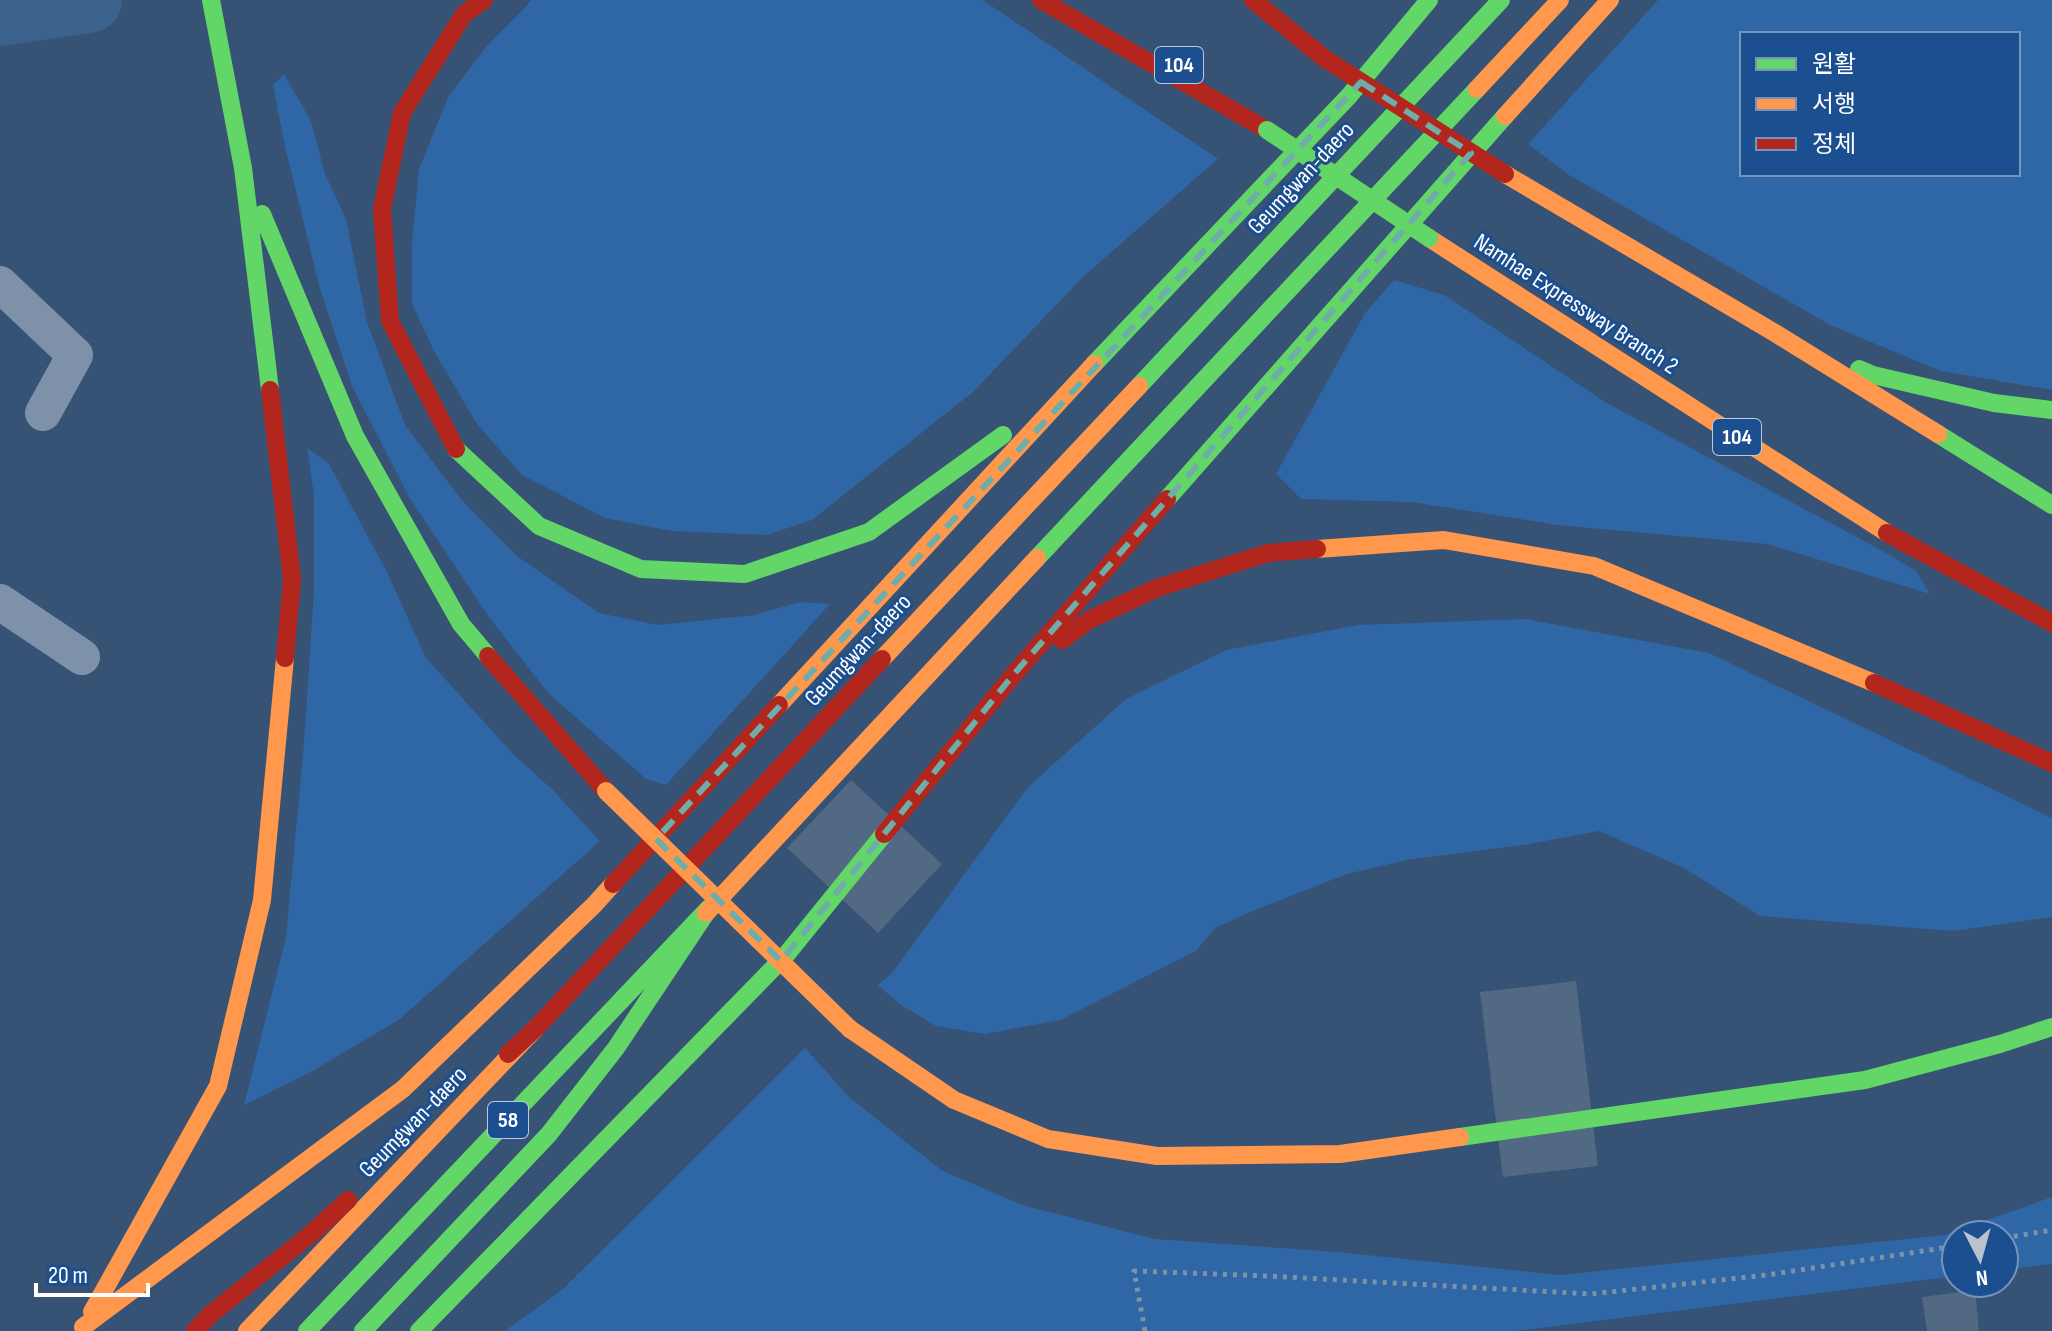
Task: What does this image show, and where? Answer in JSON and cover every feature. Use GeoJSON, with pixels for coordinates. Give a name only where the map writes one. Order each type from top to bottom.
{"type":"FeatureCollection","features":[{"type":"Feature","properties":{"kind":"main road"},"geometry":{"type":"LineString","coordinates":[[81,1329],[218,1086],[262,900],[292,579],[243,168],[211,0]]}},
{"type":"Feature","properties":{"kind":"main road"},"geometry":{"type":"LineString","coordinates":[[484,0],[464,14],[402,113],[382,209],[390,321],[454,447],[539,526],[641,569],[745,574],[869,532],[1079,380]]}},
{"type":"Feature","properties":{"kind":"main road"},"geometry":{"type":"LineString","coordinates":[[1041,0],[1267,130]]}},
{"type":"Feature","properties":{"kind":"main road"},"geometry":{"type":"LineString","coordinates":[[1253,0],[1324,58],[1505,174],[1775,333],[2052,505]]}},
{"type":"Feature","properties":{"kind":"main road"},"geometry":{"type":"LineString","coordinates":[[1349,96],[1413,0]]}},
{"type":"Feature","properties":{"kind":"main road"},"geometry":{"type":"LineString","coordinates":[[81,1329],[403,1089],[594,905],[1079,380],[1349,96],[1429,0]]}},
{"type":"Feature","properties":{"kind":"main road","name":"Geumgwan-daero"},"geometry":{"type":"LineString","coordinates":[[247,1331],[536,1028],[1501,0]]}},
{"type":"Feature","properties":{"kind":"main road"},"geometry":{"type":"LineString","coordinates":[[363,1331],[549,1134],[616,1048],[709,908],[1560,0]]}},
{"type":"Feature","properties":{"kind":"main road"},"geometry":{"type":"LineString","coordinates":[[419,1331],[786,955],[1014,674],[1456,170],[1610,0]]}},
{"type":"Feature","properties":{"kind":"main road","name":"Namhae Expressway Branch 2"},"geometry":{"type":"LineString","coordinates":[[1142,37],[1267,130],[1879,529],[2052,623]]}},
{"type":"Feature","properties":{"kind":"main road"},"geometry":{"type":"LineString","coordinates":[[243,168],[355,436],[461,624],[606,791],[850,1029],[954,1100],[1048,1139],[1157,1156],[1340,1154],[1865,1080],[2052,1027]]}},
{"type":"Feature","properties":{"kind":"main road"},"geometry":{"type":"LineString","coordinates":[[1775,333],[1873,375],[1994,403],[2052,410]]}},
{"type":"Feature","properties":{"kind":"main road"},"geometry":{"type":"LineString","coordinates":[[1014,674],[1089,620],[1157,588],[1268,553],[1444,540],[1594,566],[1822,660],[2052,763]]}},
{"type":"Feature","properties":{"kind":"main road","name":"58"},"geometry":{"type":"LineString","coordinates":[[307,1331],[709,908]]}},
{"type":"Feature","properties":{"kind":"main road"},"geometry":{"type":"LineString","coordinates":[[195,1331],[211,1314],[312,1233],[536,1028]]}},
{"type":"Feature","properties":{"kind":"street"},"geometry":{"type":"LineString","coordinates":[[0,284],[75,355],[43,413]]}},
{"type":"Feature","properties":{"kind":"street"},"geometry":{"type":"LineString","coordinates":[[0,602],[82,657]]}},
{"type":"Feature","properties":{"kind":"path"},"geometry":{"type":"LineString","coordinates":[[2020,1235],[2052,1230]]}},
{"type":"Feature","properties":{"kind":"path"},"geometry":{"type":"LineString","coordinates":[[1145,1331],[1134,1271],[1591,1294],[1767,1275],[1940,1248]]}},
{"type":"Feature","properties":{"kind":"highlighted area"},"geometry":{"type":"Polygon","coordinates":[[[1361,82],[1471,153],[1014,674],[781,961],[656,839],[1361,82]]]}},
{"type":"Feature","properties":{"kind":"shaded area"},"geometry":{"type":"Polygon","coordinates":[[[532,0],[983,0],[1218,159],[1085,275],[973,392],[812,520],[767,535],[672,531],[605,518],[522,475],[477,424],[435,353],[412,304],[412,244],[419,169],[448,97],[486,47],[532,0]]]}},
{"type":"Feature","properties":{"kind":"shaded area"},"geometry":{"type":"Polygon","coordinates":[[[1658,0],[2052,0],[2052,390],[1941,371],[1832,326],[1569,175],[1528,144],[1658,0]]]}},
{"type":"Feature","properties":{"kind":"shaded area"},"geometry":{"type":"Polygon","coordinates":[[[284,74],[311,121],[325,174],[346,219],[367,322],[405,425],[460,498],[517,556],[599,613],[658,625],[754,615],[800,602],[830,604],[666,785],[646,779],[549,694],[489,617],[409,497],[352,386],[320,289],[273,85],[284,74]]]}},
{"type":"Feature","properties":{"kind":"shaded area"},"geometry":{"type":"Polygon","coordinates":[[[1394,280],[1444,295],[1607,403],[1883,551],[1916,571],[1930,594],[1767,544],[1557,525],[1412,502],[1301,499],[1276,474],[1365,313],[1394,280]]]}},
{"type":"Feature","properties":{"kind":"shaded area"},"geometry":{"type":"Polygon","coordinates":[[[307,448],[329,464],[387,572],[426,658],[514,755],[552,789],[600,841],[400,1019],[311,1072],[244,1105],[286,937],[314,590],[314,495],[307,448]]]}},
{"type":"Feature","properties":{"kind":"shaded area"},"geometry":{"type":"Polygon","coordinates":[[[1525,619],[1709,653],[2052,818],[2052,917],[1953,931],[1760,916],[1684,868],[1599,831],[1407,860],[1347,874],[1215,928],[1196,951],[1060,1020],[985,1034],[936,1026],[898,1003],[878,985],[892,973],[1028,787],[1126,699],[1226,650],[1358,625],[1525,619]]]}},
{"type":"Feature","properties":{"kind":"shaded area"},"geometry":{"type":"Polygon","coordinates":[[[805,1048],[850,1098],[943,1171],[1022,1205],[1155,1239],[1338,1252],[1560,1275],[1940,1236],[1940,1278],[1517,1331],[505,1331],[563,1289],[805,1048]]]}},
{"type":"Feature","properties":{"kind":"shaded area"},"geometry":{"type":"Polygon","coordinates":[[[2052,1197],[2052,1264],[2020,1268],[2020,1219],[1990,1219],[2052,1197]]]}},
{"type":"Feature","properties":{"kind":"building"},"geometry":{"type":"Polygon","coordinates":[[[851,780],[942,864],[878,933],[787,848],[851,780]]]}},
{"type":"Feature","properties":{"kind":"building"},"geometry":{"type":"Polygon","coordinates":[[[1576,981],[1598,1166],[1503,1177],[1480,992],[1576,981]]]}},
{"type":"Feature","properties":{"kind":"building"},"geometry":{"type":"Polygon","coordinates":[[[1940,1295],[1940,1299],[1976,1299],[1979,1331],[1927,1331],[1922,1297],[1940,1295]]]}},
{"type":"Feature","properties":{"kind":"waterway"},"geometry":{"type":"LineString","coordinates":[[0,13],[89,0]]}},
{"type":"Feature","properties":{"kind":"traffic: fast"},"geometry":{"type":"LineString","coordinates":[[211,0],[243,168],[270,390]]}},
{"type":"Feature","properties":{"kind":"traffic: fast"},"geometry":{"type":"LineString","coordinates":[[1094,364],[1349,96],[1429,0]]}},
{"type":"Feature","properties":{"kind":"traffic: fast"},"geometry":{"type":"LineString","coordinates":[[1139,386],[1501,0]]}},
{"type":"Feature","properties":{"kind":"traffic: fast"},"geometry":{"type":"LineString","coordinates":[[1037,558],[1477,89]]}},
{"type":"Feature","properties":{"kind":"traffic: fast"},"geometry":{"type":"LineString","coordinates":[[1167,499],[1505,116]]}},
{"type":"Feature","properties":{"kind":"traffic: fast"},"geometry":{"type":"LineString","coordinates":[[1267,130],[1429,238]]}},
{"type":"Feature","properties":{"kind":"traffic: fast"},"geometry":{"type":"LineString","coordinates":[[262,214],[355,436],[461,624],[488,656]]}},
{"type":"Feature","properties":{"kind":"traffic: fast"},"geometry":{"type":"LineString","coordinates":[[1859,369],[1994,403],[2052,410]]}},
{"type":"Feature","properties":{"kind":"traffic: fast"},"geometry":{"type":"LineString","coordinates":[[1938,434],[2052,505]]}},
{"type":"Feature","properties":{"kind":"traffic: fast"},"geometry":{"type":"LineString","coordinates":[[456,449],[539,526],[641,569],[745,574],[869,532],[1003,435]]}},
{"type":"Feature","properties":{"kind":"traffic: fast"},"geometry":{"type":"LineString","coordinates":[[419,1331],[786,955],[884,834]]}},
{"type":"Feature","properties":{"kind":"traffic: fast"},"geometry":{"type":"LineString","coordinates":[[307,1331],[709,908]]}},
{"type":"Feature","properties":{"kind":"traffic: fast"},"geometry":{"type":"LineString","coordinates":[[363,1331],[549,1134],[616,1048],[706,913]]}},
{"type":"Feature","properties":{"kind":"traffic: fast"},"geometry":{"type":"LineString","coordinates":[[1460,1137],[1865,1080],[2052,1027]]}},
{"type":"Feature","properties":{"kind":"traffic: slow"},"geometry":{"type":"LineString","coordinates":[[1477,89],[1560,0]]}},
{"type":"Feature","properties":{"kind":"traffic: slow"},"geometry":{"type":"LineString","coordinates":[[1505,116],[1610,0]]}},
{"type":"Feature","properties":{"kind":"traffic: slow"},"geometry":{"type":"LineString","coordinates":[[1505,174],[1775,333],[1938,434]]}},
{"type":"Feature","properties":{"kind":"traffic: slow"},"geometry":{"type":"LineString","coordinates":[[1429,238],[1887,533]]}},
{"type":"Feature","properties":{"kind":"traffic: slow"},"geometry":{"type":"LineString","coordinates":[[779,705],[1094,364]]}},
{"type":"Feature","properties":{"kind":"traffic: slow"},"geometry":{"type":"LineString","coordinates":[[882,659],[1139,386]]}},
{"type":"Feature","properties":{"kind":"traffic: slow"},"geometry":{"type":"LineString","coordinates":[[1317,549],[1444,540],[1594,566],[1874,683]]}},
{"type":"Feature","properties":{"kind":"traffic: slow"},"geometry":{"type":"LineString","coordinates":[[706,913],[1037,558]]}},
{"type":"Feature","properties":{"kind":"traffic: slow"},"geometry":{"type":"LineString","coordinates":[[92,1312],[218,1086],[262,900],[285,658]]}},
{"type":"Feature","properties":{"kind":"traffic: slow"},"geometry":{"type":"LineString","coordinates":[[606,791],[850,1029]]}},
{"type":"Feature","properties":{"kind":"traffic: slow"},"geometry":{"type":"LineString","coordinates":[[83,1327],[403,1089],[613,884]]}},
{"type":"Feature","properties":{"kind":"traffic: slow"},"geometry":{"type":"LineString","coordinates":[[247,1331],[536,1028]]}},
{"type":"Feature","properties":{"kind":"traffic: slow"},"geometry":{"type":"LineString","coordinates":[[850,1029],[954,1100],[1048,1139],[1157,1156],[1340,1154],[1460,1137]]}},
{"type":"Feature","properties":{"kind":"traffic: jam"},"geometry":{"type":"LineString","coordinates":[[456,449],[390,321],[382,209],[402,113],[464,14],[484,0]]}},
{"type":"Feature","properties":{"kind":"traffic: jam"},"geometry":{"type":"LineString","coordinates":[[1041,0],[1267,130]]}},
{"type":"Feature","properties":{"kind":"traffic: jam"},"geometry":{"type":"LineString","coordinates":[[1253,0],[1324,58]]}},
{"type":"Feature","properties":{"kind":"traffic: jam"},"geometry":{"type":"LineString","coordinates":[[1324,58],[1505,174]]}},
{"type":"Feature","properties":{"kind":"traffic: jam"},"geometry":{"type":"LineString","coordinates":[[270,390],[292,579],[285,658]]}},
{"type":"Feature","properties":{"kind":"traffic: jam"},"geometry":{"type":"LineString","coordinates":[[884,834],[1014,674],[1167,499]]}},
{"type":"Feature","properties":{"kind":"traffic: jam"},"geometry":{"type":"LineString","coordinates":[[1887,533],[2052,623]]}},
{"type":"Feature","properties":{"kind":"traffic: jam"},"geometry":{"type":"LineString","coordinates":[[1062,640],[1089,620],[1157,588],[1268,553],[1317,549]]}},
{"type":"Feature","properties":{"kind":"traffic: jam"},"geometry":{"type":"LineString","coordinates":[[488,656],[606,791]]}},
{"type":"Feature","properties":{"kind":"traffic: jam"},"geometry":{"type":"LineString","coordinates":[[508,1054],[536,1028],[882,659]]}},
{"type":"Feature","properties":{"kind":"traffic: jam"},"geometry":{"type":"LineString","coordinates":[[1874,683],[2052,763]]}},
{"type":"Feature","properties":{"kind":"traffic: jam"},"geometry":{"type":"LineString","coordinates":[[613,884],[779,705]]}},
{"type":"Feature","properties":{"kind":"traffic: jam"},"geometry":{"type":"LineString","coordinates":[[195,1331],[211,1314],[348,1200]]}}]}
